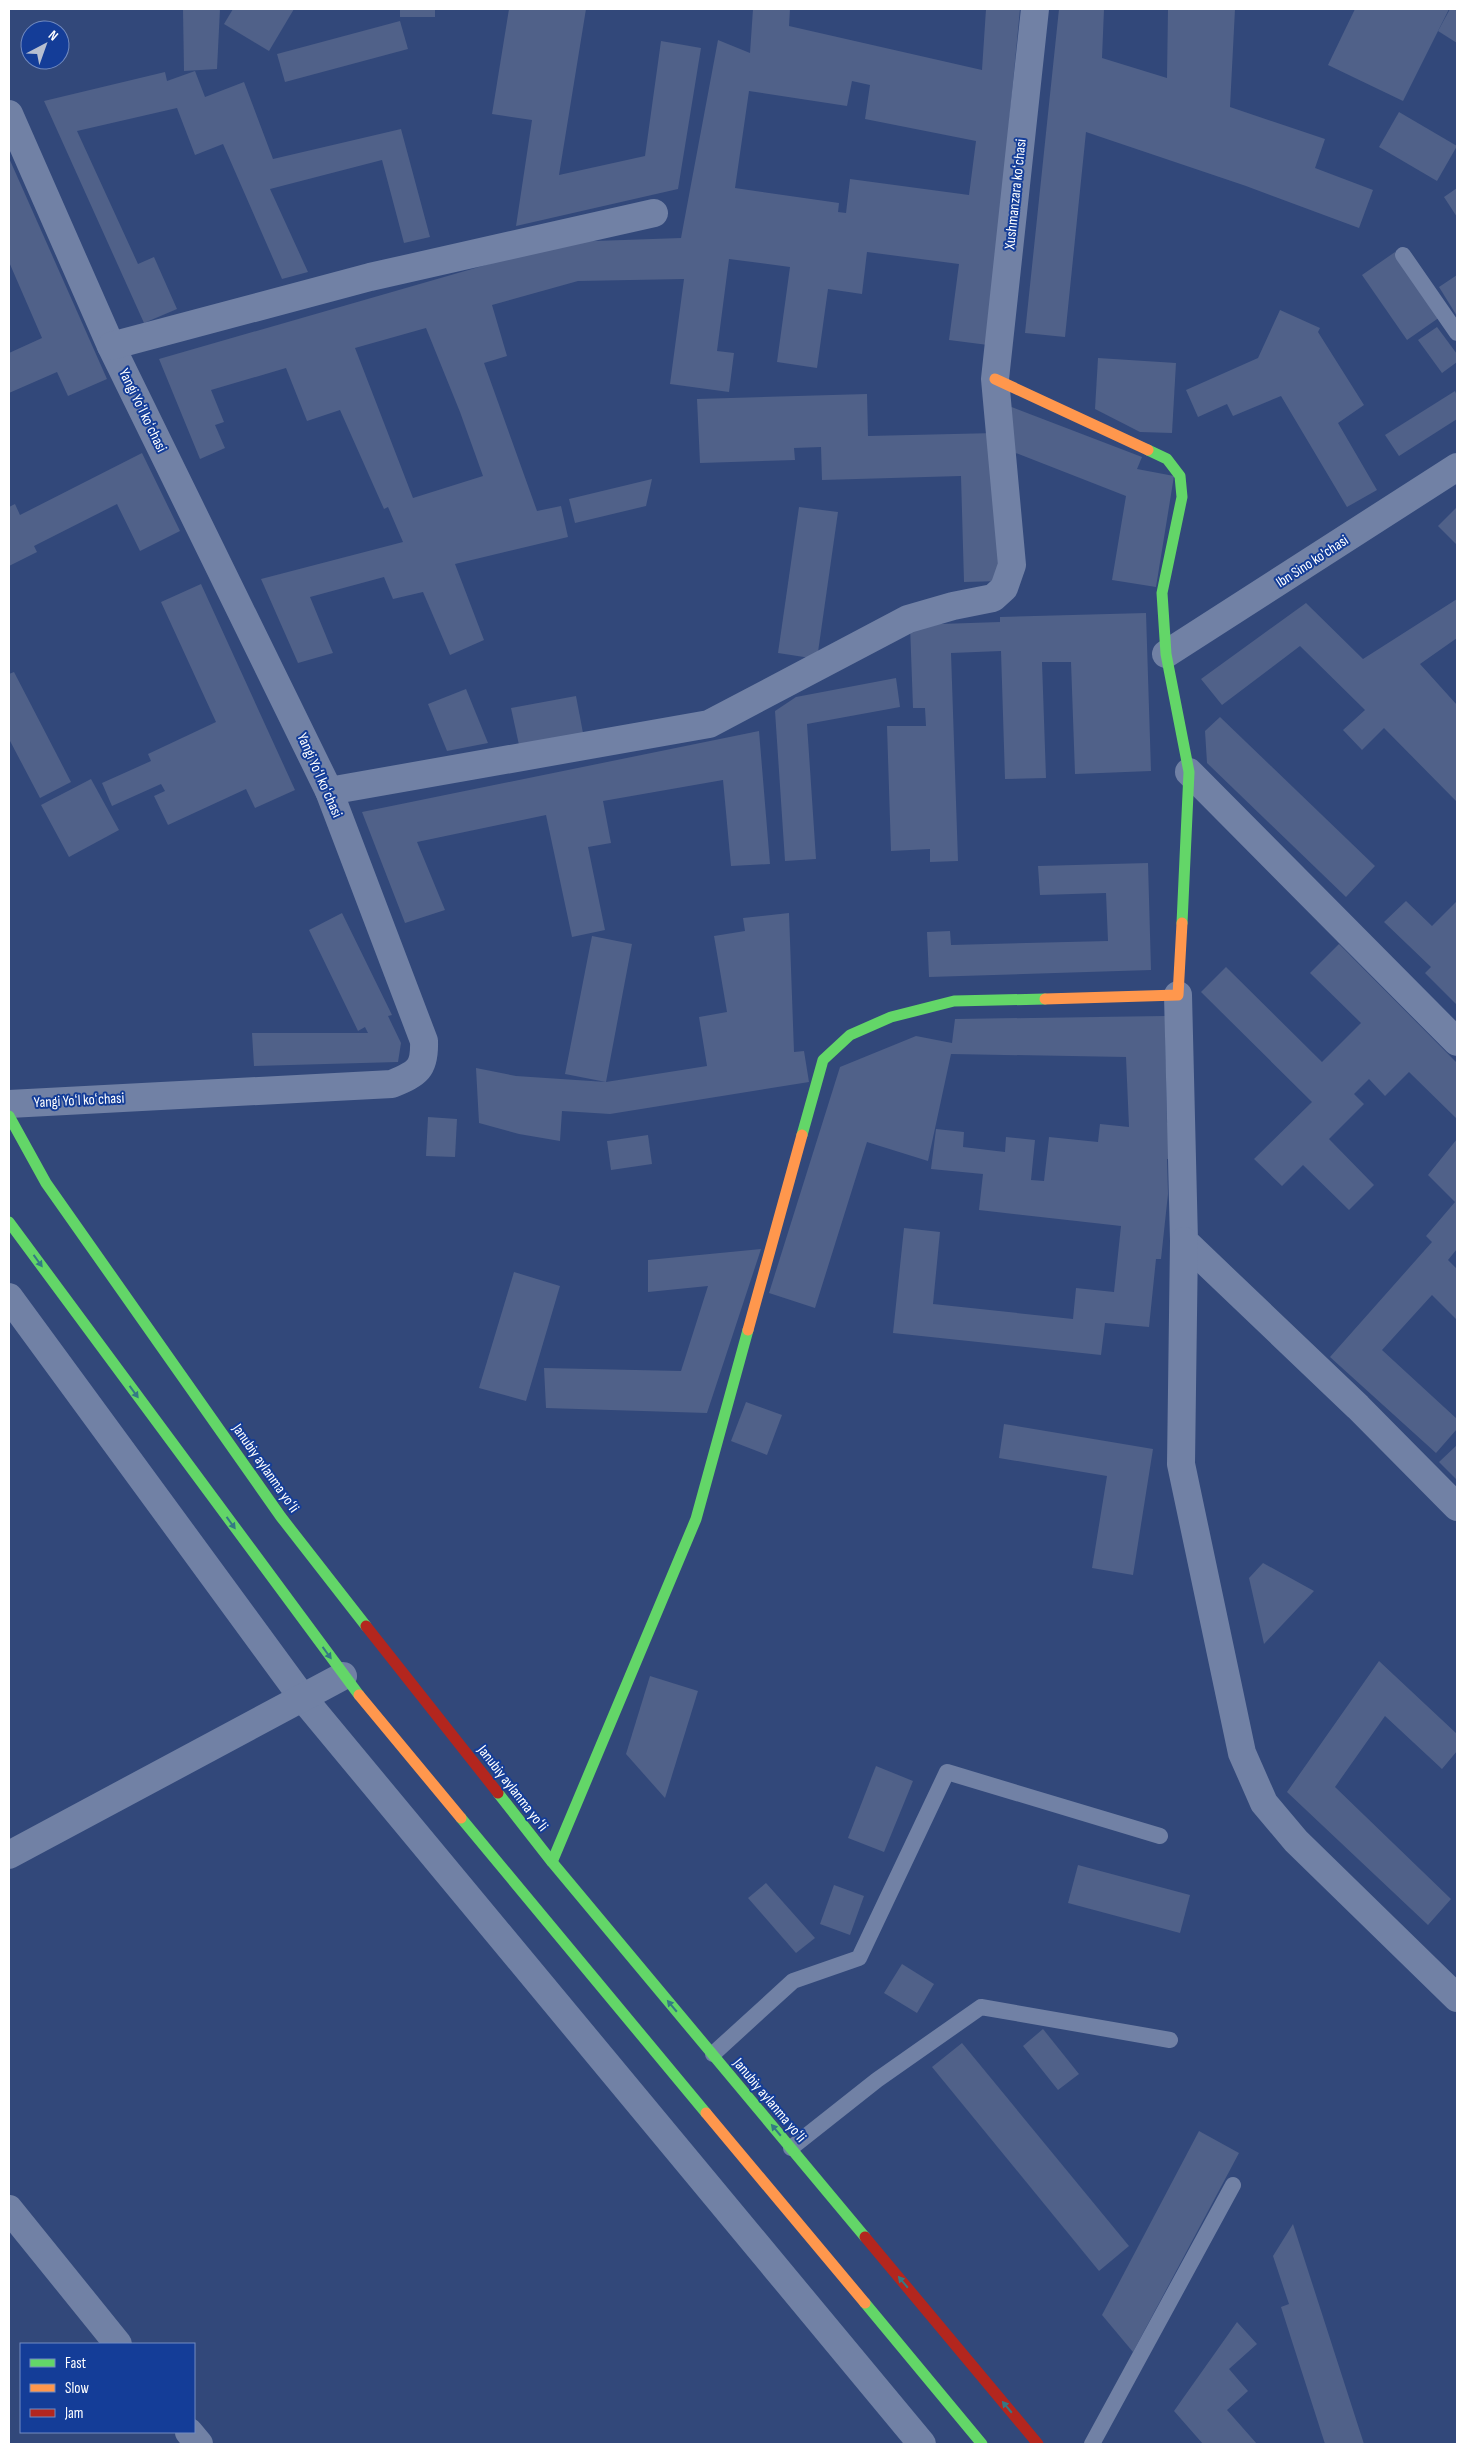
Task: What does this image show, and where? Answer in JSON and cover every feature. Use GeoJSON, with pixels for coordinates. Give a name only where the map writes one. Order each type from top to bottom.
{"type":"FeatureCollection","features":[{"type":"Feature","properties":{"kind":"main road"},"geometry":{"type":"LineString","coordinates":[[552,1862],[696,1519],[823,1060],[850,1035],[891,1017],[954,1001],[1178,995],[1189,772],[1166,654],[1162,593],[1182,497],[1180,476],[1167,459],[995,379]]}},
{"type":"Feature","properties":{"kind":"main road","name":"Janubiy aylanma yoʻli"},"geometry":{"type":"LineString","coordinates":[[9,1116],[46,1183],[281,1517],[552,1862],[1038,2444]]}},
{"type":"Feature","properties":{"kind":"main road"},"geometry":{"type":"LineString","coordinates":[[9,1222],[343,1676],[982,2444]]}},
{"type":"Feature","properties":{"kind":"street","name":"Xushmanzara koʻchasi"},"geometry":{"type":"LineString","coordinates":[[329,791],[709,724],[908,618],[993,598],[1004,588],[1012,565],[995,379],[1035,9]]}},
{"type":"Feature","properties":{"kind":"street","name":"Yangi Yoʻl koʻchasi"},"geometry":{"type":"LineString","coordinates":[[9,114],[111,346],[329,791],[424,1041],[424,1057],[416,1074],[392,1084],[9,1104]]}},
{"type":"Feature","properties":{"kind":"street"},"geometry":{"type":"LineString","coordinates":[[111,346],[370,277],[654,213]]}},
{"type":"Feature","properties":{"kind":"street","name":"Ibn Sino ko'chasi"},"geometry":{"type":"LineString","coordinates":[[1166,654],[1457,467]]}},
{"type":"Feature","properties":{"kind":"street"},"geometry":{"type":"LineString","coordinates":[[1189,772],[1457,1042]]}},
{"type":"Feature","properties":{"kind":"street"},"geometry":{"type":"LineString","coordinates":[[1178,995],[1184,1241],[1181,1464],[1242,1754],[1264,1803],[1296,1841],[1457,1998]]}},
{"type":"Feature","properties":{"kind":"street"},"geometry":{"type":"LineString","coordinates":[[1184,1241],[1358,1407],[1457,1507]]}},
{"type":"Feature","properties":{"kind":"street"},"geometry":{"type":"LineString","coordinates":[[9,1297],[302,1697],[922,2444]]}},
{"type":"Feature","properties":{"kind":"street"},"geometry":{"type":"LineString","coordinates":[[9,1855],[343,1676]]}},
{"type":"Feature","properties":{"kind":"street"},"geometry":{"type":"LineString","coordinates":[[9,2209],[117,2343]]}},
{"type":"Feature","properties":{"kind":"street"},"geometry":{"type":"LineString","coordinates":[[190,2433],[199,2444]]}},
{"type":"Feature","properties":{"kind":"lane"},"geometry":{"type":"LineString","coordinates":[[1403,255],[1457,333]]}},
{"type":"Feature","properties":{"kind":"lane"},"geometry":{"type":"LineString","coordinates":[[713,2054],[793,1981],[859,1958],[947,1772],[1160,1836]]}},
{"type":"Feature","properties":{"kind":"lane"},"geometry":{"type":"LineString","coordinates":[[791,2148],[876,2080],[981,2007],[1170,2040]]}},
{"type":"Feature","properties":{"kind":"lane"},"geometry":{"type":"LineString","coordinates":[[1092,2444],[1233,2185]]}},
{"type":"Feature","properties":{"kind":"building"},"geometry":{"type":"Polygon","coordinates":[[[183,9],[220,9],[217,69],[184,71],[183,9]]]}},
{"type":"Feature","properties":{"kind":"building"},"geometry":{"type":"Polygon","coordinates":[[[233,9],[294,9],[269,51],[224,24],[233,9]]]}},
{"type":"Feature","properties":{"kind":"building"},"geometry":{"type":"Polygon","coordinates":[[[400,9],[435,9],[435,17],[400,17],[400,9]]]}},
{"type":"Feature","properties":{"kind":"building"},"geometry":{"type":"Polygon","coordinates":[[[509,9],[586,9],[559,175],[645,156],[661,41],[701,48],[678,189],[516,226],[532,120],[492,114],[509,9]]]}},
{"type":"Feature","properties":{"kind":"building"},"geometry":{"type":"Polygon","coordinates":[[[753,9],[790,9],[789,26],[982,70],[986,9],[1020,9],[988,345],[949,340],[959,264],[867,252],[862,294],[828,289],[817,368],[777,362],[790,267],[729,259],[717,351],[734,353],[729,392],[670,384],[684,279],[578,281],[492,305],[507,356],[484,363],[537,511],[561,506],[568,537],[455,564],[484,640],[450,655],[423,592],[393,599],[384,577],[310,597],[333,653],[298,663],[261,579],[403,542],[388,507],[384,509],[340,410],[307,421],[286,368],[211,390],[224,422],[215,425],[225,448],[200,459],[159,359],[566,242],[681,238],[718,40],[750,53],[753,9]],[[852,81],[847,106],[749,91],[735,188],[839,203],[838,212],[846,213],[850,179],[969,195],[976,141],[865,119],[870,85],[852,81]],[[426,328],[355,348],[413,498],[483,476],[460,412],[426,328]]]}},
{"type":"Feature","properties":{"kind":"building"},"geometry":{"type":"Polygon","coordinates":[[[1059,9],[1104,9],[1102,58],[1167,78],[1168,9],[1235,9],[1230,107],[1325,139],[1315,168],[1373,190],[1359,228],[1246,186],[1086,132],[1065,337],[1025,333],[1059,9]]]}},
{"type":"Feature","properties":{"kind":"building"},"geometry":{"type":"Polygon","coordinates":[[[1355,9],[1449,9],[1403,101],[1328,65],[1355,9]]]}},
{"type":"Feature","properties":{"kind":"building"},"geometry":{"type":"Polygon","coordinates":[[[1450,9],[1457,9],[1457,43],[1438,31],[1450,9]]]}},
{"type":"Feature","properties":{"kind":"building"},"geometry":{"type":"Polygon","coordinates":[[[400,21],[408,49],[285,82],[277,54],[400,21]]]}},
{"type":"Feature","properties":{"kind":"building"},"geometry":{"type":"Polygon","coordinates":[[[195,71],[205,97],[244,82],[273,159],[401,129],[430,237],[404,243],[382,160],[270,189],[308,272],[282,279],[223,144],[195,155],[177,108],[77,131],[138,264],[154,257],[177,309],[144,323],[44,101],[165,72],[167,81],[195,71]]]}},
{"type":"Feature","properties":{"kind":"building"},"geometry":{"type":"Polygon","coordinates":[[[1399,112],[1457,146],[1437,181],[1379,147],[1399,112]]]}},
{"type":"Feature","properties":{"kind":"building"},"geometry":{"type":"Polygon","coordinates":[[[9,158],[107,379],[68,396],[57,372],[9,393],[9,353],[42,338],[9,262],[9,158]]]}},
{"type":"Feature","properties":{"kind":"building"},"geometry":{"type":"Polygon","coordinates":[[[1457,188],[1457,217],[1444,197],[1457,188]]]}},
{"type":"Feature","properties":{"kind":"building"},"geometry":{"type":"Polygon","coordinates":[[[1395,252],[1440,317],[1407,340],[1362,275],[1395,252]]]}},
{"type":"Feature","properties":{"kind":"building"},"geometry":{"type":"Polygon","coordinates":[[[1457,275],[1457,316],[1439,287],[1457,275]]]}},
{"type":"Feature","properties":{"kind":"building"},"geometry":{"type":"Polygon","coordinates":[[[1280,310],[1320,328],[1318,332],[1364,405],[1338,423],[1377,490],[1347,507],[1281,396],[1233,416],[1227,404],[1198,417],[1186,390],[1258,358],[1280,310]]]}},
{"type":"Feature","properties":{"kind":"building"},"geometry":{"type":"Polygon","coordinates":[[[1437,327],[1457,354],[1457,362],[1442,373],[1418,340],[1437,327]]]}},
{"type":"Feature","properties":{"kind":"building"},"geometry":{"type":"Polygon","coordinates":[[[1098,358],[1176,363],[1172,433],[1140,432],[1095,409],[1098,358]]]}},
{"type":"Feature","properties":{"kind":"building"},"geometry":{"type":"Polygon","coordinates":[[[1455,391],[1457,396],[1457,419],[1399,456],[1385,435],[1455,391]]]}},
{"type":"Feature","properties":{"kind":"building"},"geometry":{"type":"Polygon","coordinates":[[[867,394],[868,436],[996,433],[1001,581],[964,582],[961,476],[822,480],[821,447],[794,448],[795,460],[700,463],[697,399],[867,394]]]}},
{"type":"Feature","properties":{"kind":"building"},"geometry":{"type":"Polygon","coordinates":[[[1009,406],[1142,457],[1137,469],[1174,476],[1156,587],[1112,580],[1126,496],[1008,450],[1009,406]]]}},
{"type":"Feature","properties":{"kind":"building"},"geometry":{"type":"Polygon","coordinates":[[[142,453],[180,531],[140,551],[117,504],[34,546],[37,552],[9,566],[9,507],[15,504],[20,515],[142,453]]]}},
{"type":"Feature","properties":{"kind":"building"},"geometry":{"type":"Polygon","coordinates":[[[652,479],[646,506],[575,523],[569,499],[652,479]]]}},
{"type":"Feature","properties":{"kind":"building"},"geometry":{"type":"Polygon","coordinates":[[[799,507],[838,512],[817,659],[778,653],[799,507]]]}},
{"type":"Feature","properties":{"kind":"building"},"geometry":{"type":"Polygon","coordinates":[[[1457,507],[1457,545],[1438,526],[1457,507]]]}},
{"type":"Feature","properties":{"kind":"building"},"geometry":{"type":"Polygon","coordinates":[[[201,584],[295,790],[255,808],[246,789],[168,825],[154,796],[165,791],[161,784],[112,806],[102,783],[151,761],[148,754],[216,722],[161,602],[201,584]]]}},
{"type":"Feature","properties":{"kind":"building"},"geometry":{"type":"Polygon","coordinates":[[[1457,599],[1457,638],[1420,664],[1457,705],[1457,802],[1384,728],[1362,750],[1343,730],[1365,710],[1300,646],[1222,705],[1201,679],[1306,603],[1363,659],[1457,599]]]}},
{"type":"Feature","properties":{"kind":"building"},"geometry":{"type":"Polygon","coordinates":[[[1146,613],[1151,771],[1075,774],[1071,662],[1042,662],[1046,778],[1005,779],[1001,651],[951,653],[958,861],[930,862],[930,849],[891,851],[887,726],[926,726],[925,708],[913,708],[910,625],[1000,622],[1000,617],[1146,613]]]}},
{"type":"Feature","properties":{"kind":"building"},"geometry":{"type":"Polygon","coordinates":[[[14,672],[71,782],[40,798],[9,739],[9,674],[14,672]]]}},
{"type":"Feature","properties":{"kind":"building"},"geometry":{"type":"Polygon","coordinates":[[[896,678],[900,707],[807,724],[816,859],[785,861],[775,711],[796,697],[896,678]]]}},
{"type":"Feature","properties":{"kind":"building"},"geometry":{"type":"Polygon","coordinates":[[[466,689],[488,743],[447,751],[428,704],[466,689]]]}},
{"type":"Feature","properties":{"kind":"building"},"geometry":{"type":"Polygon","coordinates":[[[576,696],[583,733],[519,745],[511,708],[576,696]]]}},
{"type":"Feature","properties":{"kind":"building"},"geometry":{"type":"Polygon","coordinates":[[[1220,717],[1375,866],[1346,897],[1207,763],[1205,731],[1220,717]]]}},
{"type":"Feature","properties":{"kind":"building"},"geometry":{"type":"Polygon","coordinates":[[[759,731],[770,864],[731,866],[723,780],[603,801],[611,843],[588,847],[605,930],[572,937],[546,815],[417,842],[445,910],[405,923],[362,812],[759,731]]]}},
{"type":"Feature","properties":{"kind":"building"},"geometry":{"type":"Polygon","coordinates":[[[91,779],[119,830],[69,857],[41,805],[91,779]]]}},
{"type":"Feature","properties":{"kind":"building"},"geometry":{"type":"Polygon","coordinates":[[[1148,863],[1151,970],[929,977],[927,932],[950,931],[951,945],[1108,941],[1106,893],[1040,895],[1038,866],[1148,863]]]}},
{"type":"Feature","properties":{"kind":"building"},"geometry":{"type":"Polygon","coordinates":[[[1406,901],[1432,926],[1457,901],[1457,1005],[1425,973],[1431,967],[1384,922],[1406,901]]]}},
{"type":"Feature","properties":{"kind":"building"},"geometry":{"type":"Polygon","coordinates":[[[342,913],[392,1015],[388,1016],[401,1043],[398,1062],[254,1066],[252,1033],[368,1033],[365,1027],[358,1031],[309,930],[342,913]]]}},
{"type":"Feature","properties":{"kind":"building"},"geometry":{"type":"Polygon","coordinates":[[[789,913],[794,1052],[804,1051],[809,1082],[610,1114],[562,1111],[560,1141],[519,1134],[479,1123],[476,1068],[516,1076],[606,1082],[707,1066],[699,1017],[727,1012],[714,936],[745,931],[743,918],[789,913]]]}},
{"type":"Feature","properties":{"kind":"building"},"geometry":{"type":"Polygon","coordinates":[[[592,936],[632,944],[606,1082],[565,1074],[592,936]]]}},
{"type":"Feature","properties":{"kind":"building"},"geometry":{"type":"Polygon","coordinates":[[[1339,944],[1457,1063],[1457,1119],[1409,1072],[1385,1096],[1369,1079],[1354,1094],[1364,1104],[1329,1139],[1374,1185],[1349,1210],[1303,1165],[1282,1186],[1254,1159],[1312,1102],[1201,992],[1226,967],[1322,1062],[1361,1023],[1310,973],[1339,944]]]}},
{"type":"Feature","properties":{"kind":"building"},"geometry":{"type":"Polygon","coordinates":[[[1165,1016],[1167,1123],[1175,1122],[1175,1159],[1167,1159],[1168,1194],[1161,1259],[1156,1259],[1149,1327],[1105,1323],[1101,1355],[893,1333],[904,1228],[940,1232],[933,1304],[1073,1319],[1076,1288],[1114,1292],[1121,1226],[979,1210],[983,1174],[931,1169],[936,1129],[964,1132],[963,1147],[1005,1152],[1006,1137],[1035,1140],[1031,1180],[1044,1181],[1049,1137],[1098,1142],[1100,1124],[1129,1127],[1126,1057],[951,1054],[928,1161],[867,1142],[815,1308],[769,1293],[840,1067],[916,1036],[952,1043],[955,1019],[1165,1016]]]}},
{"type":"Feature","properties":{"kind":"building"},"geometry":{"type":"Polygon","coordinates":[[[428,1117],[457,1119],[455,1157],[426,1156],[428,1117]]]}},
{"type":"Feature","properties":{"kind":"building"},"geometry":{"type":"Polygon","coordinates":[[[648,1135],[652,1164],[611,1170],[607,1141],[648,1135]]]}},
{"type":"Feature","properties":{"kind":"building"},"geometry":{"type":"Polygon","coordinates":[[[1457,1139],[1457,1249],[1448,1260],[1457,1269],[1457,1320],[1432,1295],[1382,1350],[1457,1419],[1457,1429],[1436,1453],[1330,1357],[1432,1242],[1426,1236],[1455,1202],[1428,1175],[1457,1139]]]}},
{"type":"Feature","properties":{"kind":"building"},"geometry":{"type":"Polygon","coordinates":[[[761,1249],[707,1413],[546,1408],[544,1368],[681,1371],[708,1286],[648,1292],[648,1260],[761,1249]]]}},
{"type":"Feature","properties":{"kind":"building"},"geometry":{"type":"Polygon","coordinates":[[[514,1272],[560,1286],[526,1401],[479,1388],[514,1272]]]}},
{"type":"Feature","properties":{"kind":"building"},"geometry":{"type":"Polygon","coordinates":[[[746,1402],[782,1415],[767,1455],[731,1441],[746,1402]]]}},
{"type":"Feature","properties":{"kind":"building"},"geometry":{"type":"Polygon","coordinates":[[[1004,1424],[1153,1449],[1133,1575],[1092,1568],[1107,1476],[999,1458],[1004,1424]]]}},
{"type":"Feature","properties":{"kind":"building"},"geometry":{"type":"Polygon","coordinates":[[[1457,1445],[1457,1480],[1439,1462],[1457,1445]]]}},
{"type":"Feature","properties":{"kind":"building"},"geometry":{"type":"Polygon","coordinates":[[[1263,1563],[1314,1591],[1264,1644],[1249,1578],[1263,1563]]]}},
{"type":"Feature","properties":{"kind":"building"},"geometry":{"type":"Polygon","coordinates":[[[1379,1661],[1457,1734],[1457,1751],[1442,1769],[1385,1716],[1335,1787],[1451,1899],[1428,1925],[1287,1792],[1379,1661]]]}},
{"type":"Feature","properties":{"kind":"building"},"geometry":{"type":"Polygon","coordinates":[[[650,1676],[698,1691],[665,1798],[626,1754],[650,1676]]]}},
{"type":"Feature","properties":{"kind":"building"},"geometry":{"type":"Polygon","coordinates":[[[876,1766],[913,1781],[884,1852],[848,1838],[876,1766]]]}},
{"type":"Feature","properties":{"kind":"building"},"geometry":{"type":"Polygon","coordinates":[[[1078,1865],[1190,1895],[1180,1933],[1068,1903],[1078,1865]]]}},
{"type":"Feature","properties":{"kind":"building"},"geometry":{"type":"Polygon","coordinates":[[[766,1883],[815,1938],[796,1953],[748,1898],[766,1883]]]}},
{"type":"Feature","properties":{"kind":"building"},"geometry":{"type":"Polygon","coordinates":[[[834,1885],[864,1896],[850,1935],[820,1924],[834,1885]]]}},
{"type":"Feature","properties":{"kind":"building"},"geometry":{"type":"Polygon","coordinates":[[[902,1964],[934,1984],[917,2013],[884,1993],[902,1964]]]}},
{"type":"Feature","properties":{"kind":"building"},"geometry":{"type":"Polygon","coordinates":[[[1043,2029],[1079,2074],[1058,2090],[1023,2046],[1043,2029]]]}},
{"type":"Feature","properties":{"kind":"building"},"geometry":{"type":"Polygon","coordinates":[[[962,2043],[1129,2246],[1099,2271],[932,2067],[962,2043]]]}},
{"type":"Feature","properties":{"kind":"building"},"geometry":{"type":"Polygon","coordinates":[[[1199,2131],[1239,2153],[1133,2352],[1102,2315],[1199,2131]]]}},
{"type":"Feature","properties":{"kind":"building"},"geometry":{"type":"Polygon","coordinates":[[[1293,2224],[1364,2444],[1325,2444],[1281,2307],[1289,2304],[1273,2256],[1293,2224]]]}},
{"type":"Feature","properties":{"kind":"building"},"geometry":{"type":"Polygon","coordinates":[[[1237,2322],[1257,2344],[1229,2369],[1248,2391],[1227,2410],[1257,2444],[1203,2444],[1174,2411],[1237,2322]]]}},
{"type":"Feature","properties":{"kind":"traffic: fast"},"geometry":{"type":"LineString","coordinates":[[1148,450],[1167,459],[1180,476],[1182,497],[1162,593],[1166,654],[1189,772],[1182,923]]}},
{"type":"Feature","properties":{"kind":"traffic: fast"},"geometry":{"type":"LineString","coordinates":[[802,1135],[823,1060],[850,1035],[891,1017],[954,1001],[1045,999]]}},
{"type":"Feature","properties":{"kind":"traffic: fast"},"geometry":{"type":"LineString","coordinates":[[9,1116],[46,1183],[281,1517],[366,1626]]}},
{"type":"Feature","properties":{"kind":"traffic: fast"},"geometry":{"type":"LineString","coordinates":[[9,1222],[359,1695]]}},
{"type":"Feature","properties":{"kind":"traffic: fast"},"geometry":{"type":"LineString","coordinates":[[552,1862],[696,1519],[748,1330]]}},
{"type":"Feature","properties":{"kind":"traffic: fast"},"geometry":{"type":"LineString","coordinates":[[498,1793],[552,1862],[865,2237]]}},
{"type":"Feature","properties":{"kind":"traffic: fast"},"geometry":{"type":"LineString","coordinates":[[461,1818],[706,2113]]}},
{"type":"Feature","properties":{"kind":"traffic: fast"},"geometry":{"type":"LineString","coordinates":[[865,2303],[982,2444]]}},
{"type":"Feature","properties":{"kind":"traffic: slow"},"geometry":{"type":"LineString","coordinates":[[995,379],[1148,450]]}},
{"type":"Feature","properties":{"kind":"traffic: slow"},"geometry":{"type":"LineString","coordinates":[[1045,999],[1178,995],[1182,923]]}},
{"type":"Feature","properties":{"kind":"traffic: slow"},"geometry":{"type":"LineString","coordinates":[[748,1330],[802,1135]]}},
{"type":"Feature","properties":{"kind":"traffic: slow"},"geometry":{"type":"LineString","coordinates":[[359,1695],[461,1818]]}},
{"type":"Feature","properties":{"kind":"traffic: slow"},"geometry":{"type":"LineString","coordinates":[[706,2113],[865,2303]]}},
{"type":"Feature","properties":{"kind":"traffic: jam"},"geometry":{"type":"LineString","coordinates":[[366,1626],[498,1793]]}},
{"type":"Feature","properties":{"kind":"traffic: jam"},"geometry":{"type":"LineString","coordinates":[[865,2237],[1038,2444]]}}]}
